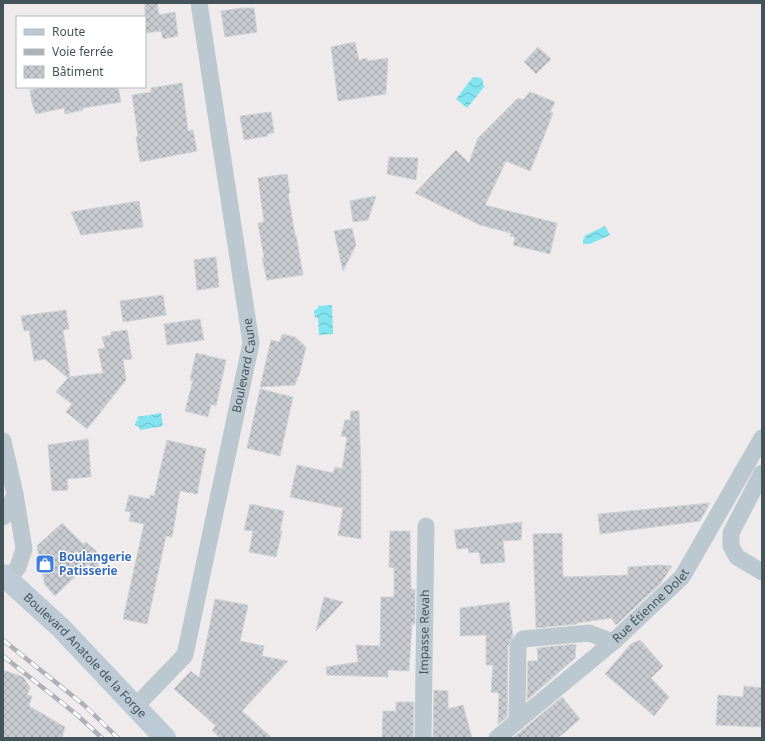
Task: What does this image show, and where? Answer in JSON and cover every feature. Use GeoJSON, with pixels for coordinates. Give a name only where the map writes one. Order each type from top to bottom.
{"type":"FeatureCollection","features":[{"type":"Feature","properties":{"kind":"main road","name":"Boulevard Anatole de la Forge"},"geometry":{"type":"LineString","coordinates":[[6,577],[61,628],[165,738]]}},
{"type":"Feature","properties":{"kind":"street","name":"Boulevard Caune"},"geometry":{"type":"LineString","coordinates":[[135,707],[184,654],[251,343],[199,3]]}},
{"type":"Feature","properties":{"kind":"street"},"geometry":{"type":"LineString","coordinates":[[3,441],[15,494],[24,549],[18,567],[6,577]]}},
{"type":"Feature","properties":{"kind":"street","name":"Rue Étienne Dolet"},"geometry":{"type":"LineString","coordinates":[[498,738],[613,642],[682,577],[761,444]]}},
{"type":"Feature","properties":{"kind":"street"},"geometry":{"type":"LineString","coordinates":[[762,473],[731,533],[731,546],[737,557],[762,572]]}},
{"type":"Feature","properties":{"kind":"street"},"geometry":{"type":"LineString","coordinates":[[3,517],[6,514],[15,494]]}},
{"type":"Feature","properties":{"kind":"street","name":"Impasse Revah"},"geometry":{"type":"LineString","coordinates":[[423,738],[426,526]]}},
{"type":"Feature","properties":{"kind":"street"},"geometry":{"type":"LineString","coordinates":[[517,722],[518,646],[523,639],[589,633],[613,642]]}},
{"type":"Feature","properties":{"kind":"water"},"geometry":{"type":"Polygon","coordinates":[[[473,77],[481,78],[483,85],[485,86],[467,108],[456,99],[473,77]]]}},
{"type":"Feature","properties":{"kind":"water"},"geometry":{"type":"Polygon","coordinates":[[[605,226],[610,235],[590,244],[583,244],[583,240],[586,235],[605,226]]]}},
{"type":"Feature","properties":{"kind":"water"},"geometry":{"type":"Polygon","coordinates":[[[332,305],[333,334],[319,335],[318,318],[315,317],[314,311],[318,308],[318,306],[332,305]]]}},
{"type":"Feature","properties":{"kind":"water"},"geometry":{"type":"Polygon","coordinates":[[[161,413],[163,426],[140,430],[139,427],[135,425],[136,421],[138,420],[137,417],[161,413]]]}},
{"type":"Feature","properties":{"kind":"building"},"geometry":{"type":"Polygon","coordinates":[[[145,3],[157,3],[159,15],[175,12],[178,36],[163,39],[161,31],[146,33],[145,3]]]}},
{"type":"Feature","properties":{"kind":"building"},"geometry":{"type":"Polygon","coordinates":[[[254,8],[257,32],[225,37],[221,11],[254,8]]]}},
{"type":"Feature","properties":{"kind":"building"},"geometry":{"type":"Polygon","coordinates":[[[355,42],[359,60],[367,58],[367,61],[388,58],[386,94],[338,101],[331,47],[355,42]]]}},
{"type":"Feature","properties":{"kind":"building"},"geometry":{"type":"Polygon","coordinates":[[[538,47],[551,59],[536,74],[524,62],[538,47]]]}},
{"type":"Feature","properties":{"kind":"building"},"geometry":{"type":"Polygon","coordinates":[[[182,83],[188,131],[193,130],[197,151],[140,162],[132,95],[151,92],[151,88],[182,83]]]}},
{"type":"Feature","properties":{"kind":"building"},"geometry":{"type":"Polygon","coordinates":[[[40,88],[118,88],[121,102],[83,108],[83,110],[65,114],[64,108],[36,114],[32,103],[30,90],[40,88]]]}},
{"type":"Feature","properties":{"kind":"building"},"geometry":{"type":"Polygon","coordinates":[[[530,92],[555,102],[550,112],[553,113],[539,149],[530,171],[506,161],[485,205],[557,223],[550,254],[513,245],[515,237],[510,236],[511,233],[480,225],[415,193],[456,150],[469,163],[478,138],[518,98],[523,100],[530,92]]]}},
{"type":"Feature","properties":{"kind":"building"},"geometry":{"type":"Polygon","coordinates":[[[271,112],[274,133],[267,134],[268,136],[244,140],[240,116],[271,112]]]}},
{"type":"Feature","properties":{"kind":"building"},"geometry":{"type":"Polygon","coordinates":[[[389,157],[418,158],[416,180],[387,174],[389,157]]]}},
{"type":"Feature","properties":{"kind":"building"},"geometry":{"type":"Polygon","coordinates":[[[287,174],[290,193],[288,194],[303,275],[267,280],[262,258],[264,258],[258,223],[264,222],[258,178],[287,174]]]}},
{"type":"Feature","properties":{"kind":"building"},"geometry":{"type":"Polygon","coordinates":[[[376,196],[368,220],[353,222],[350,201],[376,196]]]}},
{"type":"Feature","properties":{"kind":"building"},"geometry":{"type":"Polygon","coordinates":[[[139,201],[143,227],[81,235],[71,212],[139,201]]]}},
{"type":"Feature","properties":{"kind":"building"},"geometry":{"type":"Polygon","coordinates":[[[352,228],[356,245],[343,271],[334,231],[352,228]]]}},
{"type":"Feature","properties":{"kind":"building"},"geometry":{"type":"Polygon","coordinates":[[[216,257],[219,287],[197,290],[194,260],[216,257]]]}},
{"type":"Feature","properties":{"kind":"building"},"geometry":{"type":"Polygon","coordinates":[[[163,295],[166,315],[123,322],[120,301],[163,295]]]}},
{"type":"Feature","properties":{"kind":"building"},"geometry":{"type":"Polygon","coordinates":[[[66,310],[69,329],[63,330],[70,377],[103,373],[98,349],[105,348],[102,337],[111,335],[111,332],[127,330],[132,359],[123,360],[126,380],[87,429],[66,412],[72,404],[56,392],[68,378],[45,359],[34,361],[29,330],[24,331],[21,316],[66,310]]]}},
{"type":"Feature","properties":{"kind":"building"},"geometry":{"type":"Polygon","coordinates":[[[200,319],[204,340],[167,345],[164,324],[200,319]]]}},
{"type":"Feature","properties":{"kind":"building"},"geometry":{"type":"Polygon","coordinates":[[[282,334],[295,337],[306,347],[299,376],[295,385],[260,387],[271,340],[280,342],[282,334]]]}},
{"type":"Feature","properties":{"kind":"building"},"geometry":{"type":"Polygon","coordinates":[[[196,353],[226,360],[216,406],[211,404],[208,417],[185,411],[193,380],[190,380],[196,353]]]}},
{"type":"Feature","properties":{"kind":"building"},"geometry":{"type":"Polygon","coordinates":[[[260,389],[293,397],[280,456],[247,448],[260,389]]]}},
{"type":"Feature","properties":{"kind":"building"},"geometry":{"type":"Polygon","coordinates":[[[351,411],[359,411],[361,539],[338,535],[343,508],[290,497],[297,465],[333,473],[335,467],[342,469],[347,437],[341,436],[345,420],[350,420],[351,411]]]}},
{"type":"Feature","properties":{"kind":"building"},"geometry":{"type":"Polygon","coordinates":[[[88,439],[91,477],[67,479],[68,490],[52,491],[48,445],[88,439]]]}},
{"type":"Feature","properties":{"kind":"building"},"geometry":{"type":"Polygon","coordinates":[[[167,440],[206,449],[197,494],[180,491],[172,537],[166,536],[147,624],[123,619],[144,524],[129,521],[131,512],[125,511],[129,495],[150,499],[150,495],[154,496],[167,440]]]}},
{"type":"Feature","properties":{"kind":"building"},"geometry":{"type":"Polygon","coordinates":[[[710,503],[700,521],[600,534],[598,514],[710,503]]]}},
{"type":"Feature","properties":{"kind":"building"},"geometry":{"type":"Polygon","coordinates":[[[250,504],[284,511],[280,531],[282,531],[276,557],[249,552],[253,531],[244,530],[250,504]]]}},
{"type":"Feature","properties":{"kind":"building"},"geometry":{"type":"Polygon","coordinates":[[[522,522],[521,540],[503,541],[505,562],[481,564],[479,552],[469,553],[468,548],[457,549],[454,530],[522,522]]]}},
{"type":"Feature","properties":{"kind":"building"},"geometry":{"type":"Polygon","coordinates":[[[62,523],[83,544],[86,542],[97,552],[99,575],[88,564],[55,596],[45,585],[37,546],[62,523]]]}},
{"type":"Feature","properties":{"kind":"building"},"geometry":{"type":"Polygon","coordinates":[[[390,531],[410,531],[411,589],[415,590],[415,624],[412,624],[409,671],[388,670],[388,677],[327,675],[326,667],[358,662],[356,645],[380,646],[381,597],[394,597],[394,568],[389,567],[390,531]]]}},
{"type":"Feature","properties":{"kind":"building"},"geometry":{"type":"Polygon","coordinates":[[[562,533],[563,577],[628,575],[628,567],[658,565],[672,566],[660,584],[616,625],[611,618],[577,624],[536,628],[533,534],[562,533]]]}},
{"type":"Feature","properties":{"kind":"building"},"geometry":{"type":"Polygon","coordinates":[[[324,597],[343,602],[316,631],[324,597]]]}},
{"type":"Feature","properties":{"kind":"building"},"geometry":{"type":"Polygon","coordinates":[[[215,599],[248,605],[240,641],[264,646],[262,656],[288,661],[242,711],[272,738],[220,738],[212,730],[216,726],[174,689],[191,671],[199,678],[215,599]]]}},
{"type":"Feature","properties":{"kind":"building"},"geometry":{"type":"Polygon","coordinates":[[[509,602],[513,636],[508,646],[507,717],[498,724],[499,693],[491,692],[493,665],[486,665],[486,635],[460,636],[460,608],[509,602]]]}},
{"type":"Feature","properties":{"kind":"building"},"geometry":{"type":"Polygon","coordinates":[[[640,640],[663,666],[651,678],[669,697],[654,716],[605,674],[631,644],[640,640]]]}},
{"type":"Feature","properties":{"kind":"building"},"geometry":{"type":"Polygon","coordinates":[[[576,644],[575,658],[527,700],[528,661],[538,661],[537,648],[576,644]]]}},
{"type":"Feature","properties":{"kind":"building"},"geometry":{"type":"Polygon","coordinates":[[[3,670],[23,677],[30,687],[27,695],[32,696],[29,706],[65,727],[62,738],[3,738],[3,670]]]}},
{"type":"Feature","properties":{"kind":"building"},"geometry":{"type":"Polygon","coordinates":[[[744,686],[762,688],[761,727],[716,725],[718,695],[743,697],[744,686]]]}},
{"type":"Feature","properties":{"kind":"building"},"geometry":{"type":"Polygon","coordinates":[[[434,690],[448,691],[448,709],[463,705],[472,738],[433,738],[434,690]]]}},
{"type":"Feature","properties":{"kind":"building"},"geometry":{"type":"Polygon","coordinates":[[[562,697],[580,719],[558,738],[513,738],[562,697]]]}},
{"type":"Feature","properties":{"kind":"building"},"geometry":{"type":"Polygon","coordinates":[[[396,702],[414,702],[413,738],[382,738],[383,711],[396,711],[396,702]]]}},
{"type":"Feature","properties":{"kind":"railway"},"geometry":{"type":"LineString","coordinates":[[3,640],[84,705],[118,738]]}},
{"type":"Feature","properties":{"kind":"railway"},"geometry":{"type":"LineString","coordinates":[[3,656],[76,714],[102,738]]}},
{"type":"Feature","properties":{"kind":"place","name":"Boulangerie Patisserie"},"geometry":{"type":"Point","coordinates":[45,564]}}]}
